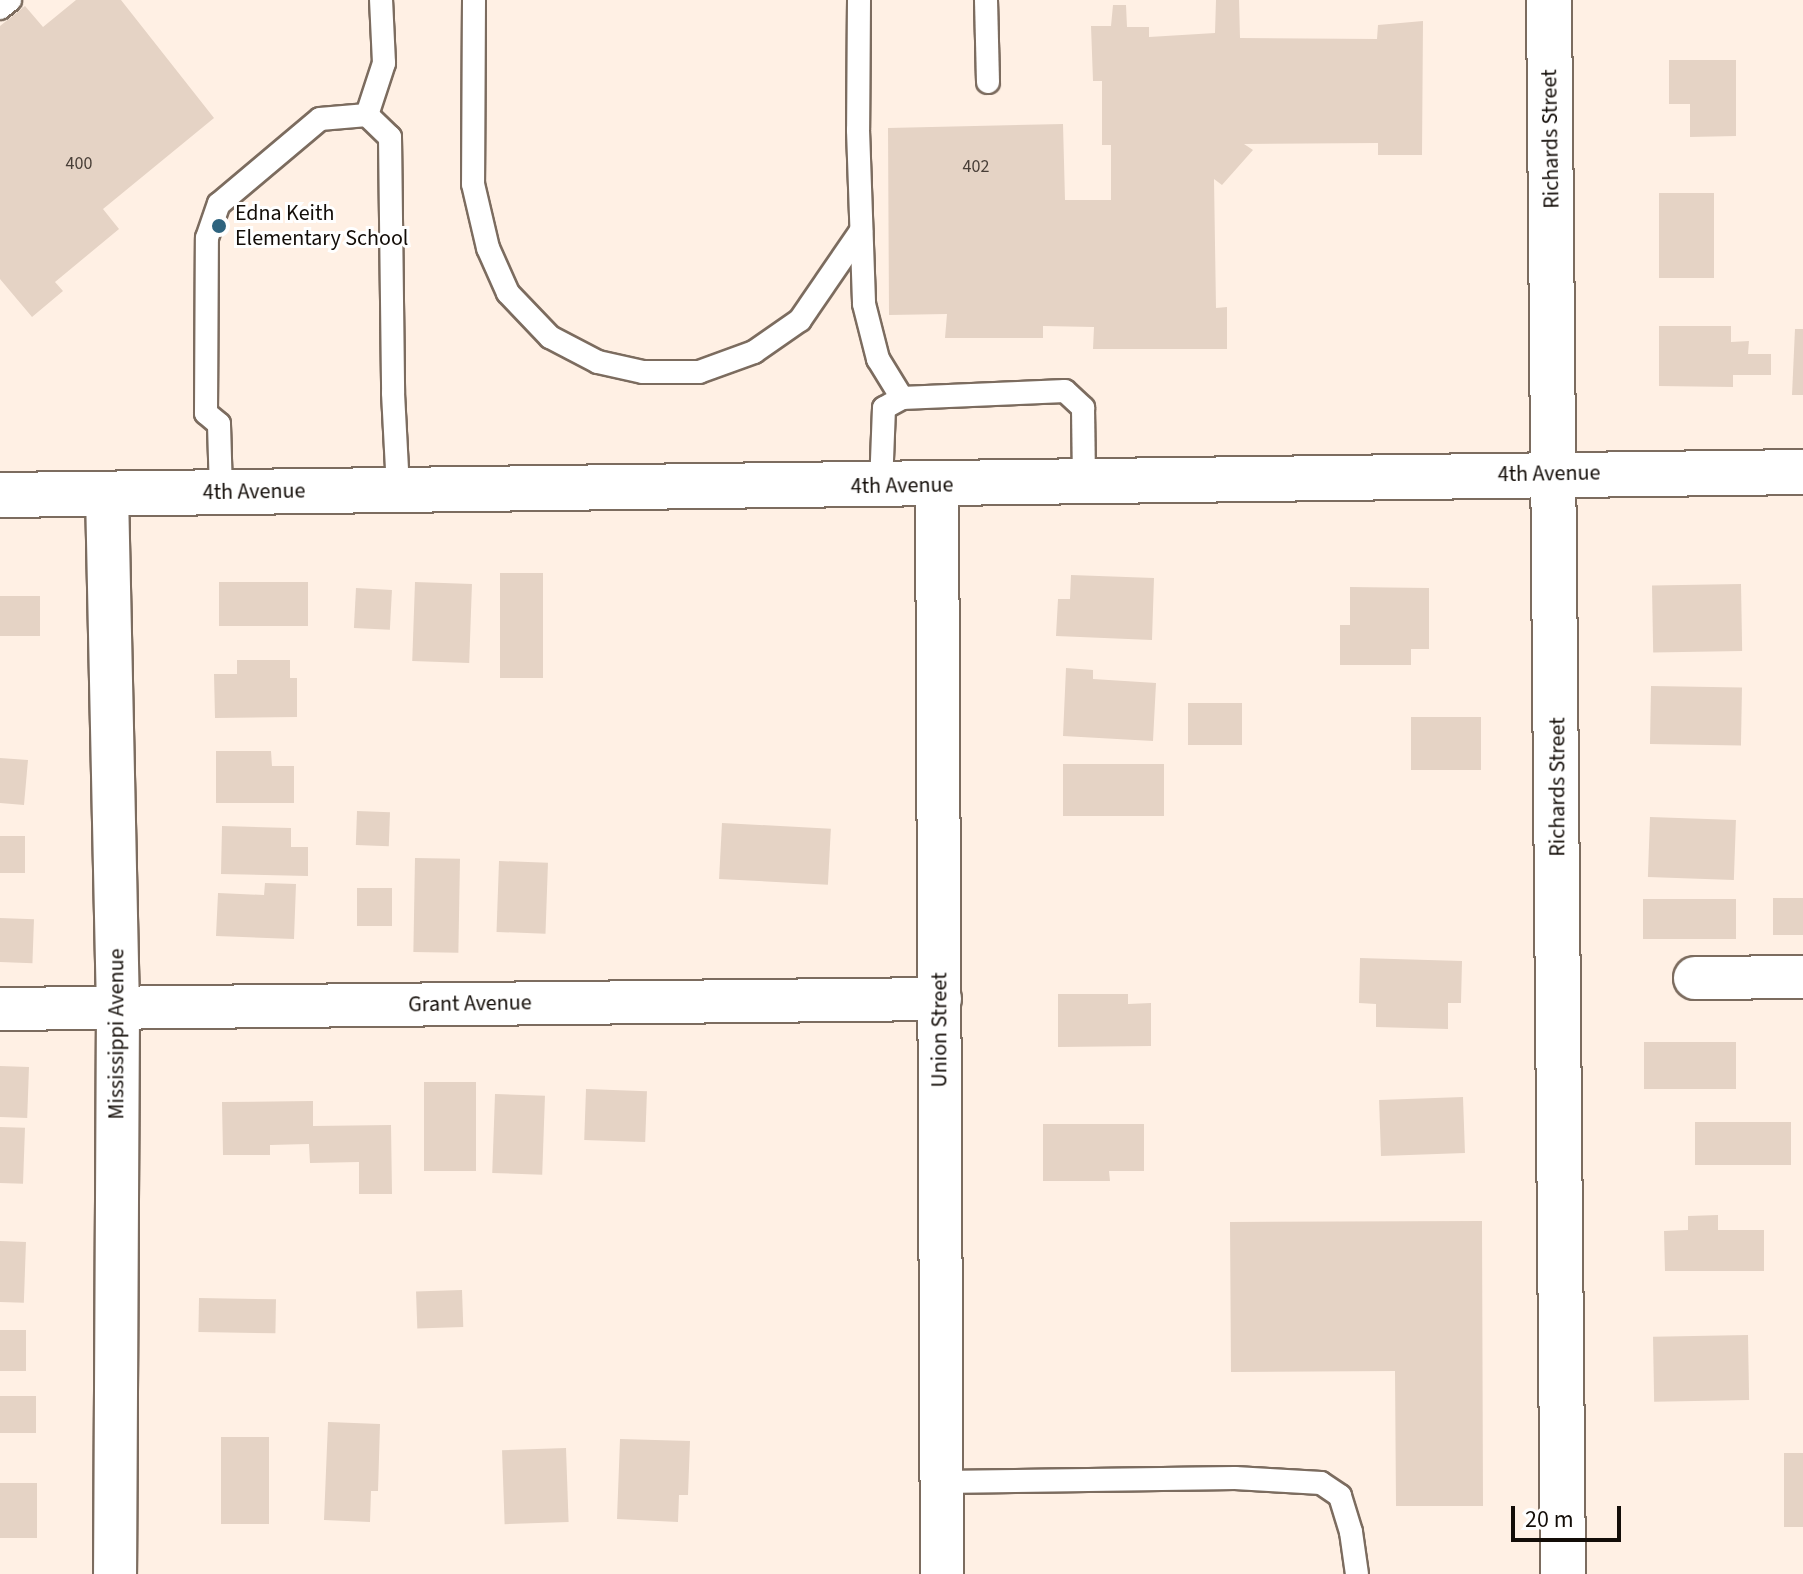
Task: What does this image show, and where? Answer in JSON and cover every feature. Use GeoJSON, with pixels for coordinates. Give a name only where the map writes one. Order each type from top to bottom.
{"type":"FeatureCollection","features":[{"type":"Feature","properties":{"kind":"street","name":"Richards Street"},"geometry":{"type":"LineString","coordinates":[[1549,0],[1556,474],[1563,1574]]}},
{"type":"Feature","properties":{"kind":"street","name":"4th Avenue"},"geometry":{"type":"LineString","coordinates":[[0,495],[937,486],[1803,472]]}},
{"type":"Feature","properties":{"kind":"street","name":"Union Street"},"geometry":{"type":"LineString","coordinates":[[937,486],[942,1574]]}},
{"type":"Feature","properties":{"kind":"street","name":"Mississippi Avenue"},"geometry":{"type":"LineString","coordinates":[[107,493],[118,1009],[115,1574]]}},
{"type":"Feature","properties":{"kind":"street"},"geometry":{"type":"LineString","coordinates":[[1695,978],[1803,977]]}},
{"type":"Feature","properties":{"kind":"street","name":"Grant Avenue"},"geometry":{"type":"LineString","coordinates":[[0,1009],[940,999]]}},
{"type":"Feature","properties":{"kind":"lane"},"geometry":{"type":"LineString","coordinates":[[0,8],[10,0]]}},
{"type":"Feature","properties":{"kind":"lane"},"geometry":{"type":"LineString","coordinates":[[367,115],[384,63],[381,0]]}},
{"type":"Feature","properties":{"kind":"lane"},"geometry":{"type":"LineString","coordinates":[[474,0],[476,197],[488,248],[508,293],[550,337],[598,362],[643,372],[699,372],[754,352],[800,320],[861,231]]}},
{"type":"Feature","properties":{"kind":"lane"},"geometry":{"type":"LineString","coordinates":[[859,0],[864,304],[870,337],[902,398]]}},
{"type":"Feature","properties":{"kind":"lane"},"geometry":{"type":"LineString","coordinates":[[986,0],[988,82]]}},
{"type":"Feature","properties":{"kind":"lane"},"geometry":{"type":"LineString","coordinates":[[221,492],[219,424],[206,413],[207,238],[219,204],[320,119],[367,115],[390,137],[393,393],[398,490]]}},
{"type":"Feature","properties":{"kind":"lane"},"geometry":{"type":"LineString","coordinates":[[881,486],[884,408],[902,398],[1065,391],[1083,408],[1084,483]]}},
{"type":"Feature","properties":{"kind":"lane"},"geometry":{"type":"LineString","coordinates":[[942,1482],[1235,1478],[1321,1483],[1340,1496],[1351,1532],[1357,1574]]}},
{"type":"Feature","properties":{"kind":"building"},"geometry":{"type":"Polygon","coordinates":[[[76,0],[121,0],[214,118],[103,209],[119,229],[55,282],[63,291],[32,317],[0,279],[0,26],[25,6],[43,27],[76,0]]]}},
{"type":"Feature","properties":{"kind":"building"},"geometry":{"type":"Polygon","coordinates":[[[1216,0],[1239,0],[1240,38],[1377,39],[1378,25],[1423,21],[1422,155],[1378,155],[1378,143],[1244,144],[1253,150],[1222,185],[1214,179],[1216,308],[1227,307],[1227,349],[1093,349],[1094,327],[1043,326],[1043,338],[945,338],[947,314],[889,315],[888,128],[1063,124],[1065,200],[1111,200],[1111,145],[1102,145],[1102,81],[1093,81],[1091,26],[1111,26],[1113,5],[1126,5],[1127,27],[1149,27],[1149,37],[1215,33],[1216,0]]]}},
{"type":"Feature","properties":{"kind":"building"},"geometry":{"type":"Polygon","coordinates":[[[1669,60],[1736,60],[1736,136],[1690,137],[1690,104],[1669,104],[1669,60]]]}},
{"type":"Feature","properties":{"kind":"building"},"geometry":{"type":"Polygon","coordinates":[[[1659,193],[1714,193],[1714,278],[1659,278],[1659,193]]]}},
{"type":"Feature","properties":{"kind":"building"},"geometry":{"type":"Polygon","coordinates":[[[1659,326],[1731,326],[1731,342],[1749,341],[1748,354],[1771,354],[1771,375],[1733,375],[1733,387],[1659,386],[1659,326]]]}},
{"type":"Feature","properties":{"kind":"building"},"geometry":{"type":"Polygon","coordinates":[[[1795,329],[1803,329],[1803,395],[1792,395],[1795,329]]]}},
{"type":"Feature","properties":{"kind":"building"},"geometry":{"type":"Polygon","coordinates":[[[500,573],[543,573],[543,678],[500,678],[500,573]]]}},
{"type":"Feature","properties":{"kind":"building"},"geometry":{"type":"Polygon","coordinates":[[[1071,575],[1154,578],[1152,640],[1056,636],[1058,599],[1070,599],[1071,575]]]}},
{"type":"Feature","properties":{"kind":"building"},"geometry":{"type":"Polygon","coordinates":[[[219,582],[308,582],[308,626],[219,626],[219,582]]]}},
{"type":"Feature","properties":{"kind":"building"},"geometry":{"type":"Polygon","coordinates":[[[415,582],[472,584],[469,663],[412,661],[415,582]]]}},
{"type":"Feature","properties":{"kind":"building"},"geometry":{"type":"Polygon","coordinates":[[[1741,584],[1742,651],[1653,653],[1652,586],[1741,584]]]}},
{"type":"Feature","properties":{"kind":"building"},"geometry":{"type":"Polygon","coordinates":[[[1350,587],[1429,588],[1429,649],[1411,649],[1411,665],[1340,665],[1340,625],[1350,625],[1350,587]]]}},
{"type":"Feature","properties":{"kind":"building"},"geometry":{"type":"Polygon","coordinates":[[[356,588],[392,590],[390,630],[354,628],[356,588]]]}},
{"type":"Feature","properties":{"kind":"building"},"geometry":{"type":"Polygon","coordinates":[[[0,596],[40,596],[40,636],[0,636],[0,596]]]}},
{"type":"Feature","properties":{"kind":"building"},"geometry":{"type":"Polygon","coordinates":[[[237,660],[290,660],[290,678],[297,678],[297,717],[215,718],[214,674],[237,674],[237,660]]]}},
{"type":"Feature","properties":{"kind":"building"},"geometry":{"type":"Polygon","coordinates":[[[1066,668],[1093,670],[1093,679],[1156,683],[1153,741],[1063,736],[1066,668]]]}},
{"type":"Feature","properties":{"kind":"building"},"geometry":{"type":"Polygon","coordinates":[[[1651,686],[1742,688],[1741,746],[1650,744],[1651,686]]]}},
{"type":"Feature","properties":{"kind":"building"},"geometry":{"type":"Polygon","coordinates":[[[1188,703],[1242,703],[1242,745],[1188,745],[1188,703]]]}},
{"type":"Feature","properties":{"kind":"building"},"geometry":{"type":"Polygon","coordinates":[[[1411,717],[1481,717],[1481,770],[1411,770],[1411,717]]]}},
{"type":"Feature","properties":{"kind":"building"},"geometry":{"type":"Polygon","coordinates":[[[216,751],[271,751],[272,766],[294,766],[294,803],[216,803],[216,751]]]}},
{"type":"Feature","properties":{"kind":"building"},"geometry":{"type":"Polygon","coordinates":[[[0,758],[28,760],[24,805],[0,803],[0,758]]]}},
{"type":"Feature","properties":{"kind":"building"},"geometry":{"type":"Polygon","coordinates":[[[1063,764],[1164,764],[1164,816],[1063,816],[1063,764]]]}},
{"type":"Feature","properties":{"kind":"building"},"geometry":{"type":"Polygon","coordinates":[[[357,811],[390,812],[389,846],[356,845],[357,811]]]}},
{"type":"Feature","properties":{"kind":"building"},"geometry":{"type":"Polygon","coordinates":[[[1650,817],[1736,820],[1734,880],[1648,877],[1650,817]]]}},
{"type":"Feature","properties":{"kind":"building"},"geometry":{"type":"Polygon","coordinates":[[[722,823],[831,829],[828,885],[719,879],[722,823]]]}},
{"type":"Feature","properties":{"kind":"building"},"geometry":{"type":"Polygon","coordinates":[[[222,826],[291,828],[291,847],[308,847],[308,876],[221,874],[222,826]]]}},
{"type":"Feature","properties":{"kind":"building"},"geometry":{"type":"Polygon","coordinates":[[[0,836],[25,836],[25,873],[0,873],[0,836]]]}},
{"type":"Feature","properties":{"kind":"building"},"geometry":{"type":"Polygon","coordinates":[[[415,858],[460,859],[458,953],[413,952],[415,858]]]}},
{"type":"Feature","properties":{"kind":"building"},"geometry":{"type":"Polygon","coordinates":[[[499,861],[548,863],[545,934],[497,932],[499,861]]]}},
{"type":"Feature","properties":{"kind":"building"},"geometry":{"type":"Polygon","coordinates":[[[265,883],[296,884],[294,939],[216,936],[218,893],[264,895],[265,883]]]}},
{"type":"Feature","properties":{"kind":"building"},"geometry":{"type":"Polygon","coordinates":[[[357,888],[392,888],[392,926],[357,926],[357,888]]]}},
{"type":"Feature","properties":{"kind":"building"},"geometry":{"type":"Polygon","coordinates":[[[1773,898],[1803,898],[1803,935],[1773,935],[1773,898]]]}},
{"type":"Feature","properties":{"kind":"building"},"geometry":{"type":"Polygon","coordinates":[[[1643,899],[1736,899],[1736,939],[1643,939],[1643,899]]]}},
{"type":"Feature","properties":{"kind":"building"},"geometry":{"type":"Polygon","coordinates":[[[0,918],[34,919],[32,963],[0,962],[0,918]]]}},
{"type":"Feature","properties":{"kind":"building"},"geometry":{"type":"Polygon","coordinates":[[[1360,958],[1462,961],[1461,1003],[1448,1003],[1448,1029],[1376,1027],[1376,1004],[1359,1003],[1360,958]]]}},
{"type":"Feature","properties":{"kind":"building"},"geometry":{"type":"Polygon","coordinates":[[[1058,994],[1128,994],[1128,1004],[1151,1003],[1151,1046],[1058,1047],[1058,994]]]}},
{"type":"Feature","properties":{"kind":"building"},"geometry":{"type":"Polygon","coordinates":[[[1644,1042],[1736,1042],[1736,1089],[1644,1089],[1644,1042]]]}},
{"type":"Feature","properties":{"kind":"building"},"geometry":{"type":"Polygon","coordinates":[[[0,1066],[29,1067],[27,1118],[0,1117],[0,1066]]]}},
{"type":"Feature","properties":{"kind":"building"},"geometry":{"type":"Polygon","coordinates":[[[424,1082],[476,1082],[476,1171],[424,1171],[424,1082]]]}},
{"type":"Feature","properties":{"kind":"building"},"geometry":{"type":"Polygon","coordinates":[[[586,1089],[647,1091],[645,1142],[584,1140],[586,1089]]]}},
{"type":"Feature","properties":{"kind":"building"},"geometry":{"type":"Polygon","coordinates":[[[495,1094],[545,1096],[542,1175],[492,1173],[495,1094]]]}},
{"type":"Feature","properties":{"kind":"building"},"geometry":{"type":"Polygon","coordinates":[[[1463,1097],[1465,1153],[1381,1156],[1379,1100],[1463,1097]]]}},
{"type":"Feature","properties":{"kind":"building"},"geometry":{"type":"Polygon","coordinates":[[[313,1101],[313,1126],[391,1125],[392,1194],[359,1194],[359,1162],[310,1163],[309,1144],[270,1145],[270,1155],[223,1155],[222,1102],[313,1101]]]}},
{"type":"Feature","properties":{"kind":"building"},"geometry":{"type":"Polygon","coordinates":[[[1695,1122],[1791,1122],[1791,1165],[1695,1165],[1695,1122]]]}},
{"type":"Feature","properties":{"kind":"building"},"geometry":{"type":"Polygon","coordinates":[[[1043,1124],[1144,1124],[1144,1171],[1109,1171],[1110,1181],[1043,1181],[1043,1124]]]}},
{"type":"Feature","properties":{"kind":"building"},"geometry":{"type":"Polygon","coordinates":[[[0,1127],[25,1128],[23,1184],[0,1183],[0,1127]]]}},
{"type":"Feature","properties":{"kind":"building"},"geometry":{"type":"Polygon","coordinates":[[[1718,1215],[1718,1230],[1764,1230],[1764,1271],[1665,1271],[1664,1231],[1688,1230],[1688,1216],[1718,1215]]]}},
{"type":"Feature","properties":{"kind":"building"},"geometry":{"type":"Polygon","coordinates":[[[1482,1221],[1483,1506],[1396,1506],[1395,1371],[1231,1372],[1230,1222],[1482,1221]]]}},
{"type":"Feature","properties":{"kind":"building"},"geometry":{"type":"Polygon","coordinates":[[[0,1241],[26,1242],[24,1303],[0,1302],[0,1241]]]}},
{"type":"Feature","properties":{"kind":"building"},"geometry":{"type":"Polygon","coordinates":[[[462,1290],[463,1327],[417,1329],[416,1292],[462,1290]]]}},
{"type":"Feature","properties":{"kind":"building"},"geometry":{"type":"Polygon","coordinates":[[[199,1298],[276,1299],[275,1333],[198,1332],[199,1298]]]}},
{"type":"Feature","properties":{"kind":"building"},"geometry":{"type":"Polygon","coordinates":[[[0,1330],[26,1330],[26,1371],[0,1371],[0,1330]]]}},
{"type":"Feature","properties":{"kind":"building"},"geometry":{"type":"Polygon","coordinates":[[[1748,1335],[1749,1400],[1654,1402],[1653,1337],[1748,1335]]]}},
{"type":"Feature","properties":{"kind":"building"},"geometry":{"type":"Polygon","coordinates":[[[0,1396],[36,1396],[36,1433],[0,1433],[0,1396]]]}},
{"type":"Feature","properties":{"kind":"building"},"geometry":{"type":"Polygon","coordinates":[[[328,1422],[380,1424],[378,1491],[371,1491],[370,1522],[324,1520],[328,1422]]]}},
{"type":"Feature","properties":{"kind":"building"},"geometry":{"type":"Polygon","coordinates":[[[221,1437],[269,1437],[269,1524],[221,1524],[221,1437]]]}},
{"type":"Feature","properties":{"kind":"building"},"geometry":{"type":"Polygon","coordinates":[[[620,1439],[690,1441],[688,1495],[679,1495],[678,1522],[617,1519],[620,1439]]]}},
{"type":"Feature","properties":{"kind":"building"},"geometry":{"type":"Polygon","coordinates":[[[566,1448],[569,1522],[505,1524],[502,1450],[566,1448]]]}},
{"type":"Feature","properties":{"kind":"building"},"geometry":{"type":"Polygon","coordinates":[[[1784,1453],[1803,1453],[1803,1527],[1784,1527],[1784,1453]]]}},
{"type":"Feature","properties":{"kind":"building"},"geometry":{"type":"Polygon","coordinates":[[[0,1483],[37,1483],[37,1538],[0,1538],[0,1483]]]}},
{"type":"Feature","properties":{"kind":"place","name":"Edna Keith Elementary School"},"geometry":{"type":"Point","coordinates":[219,226]}}]}
